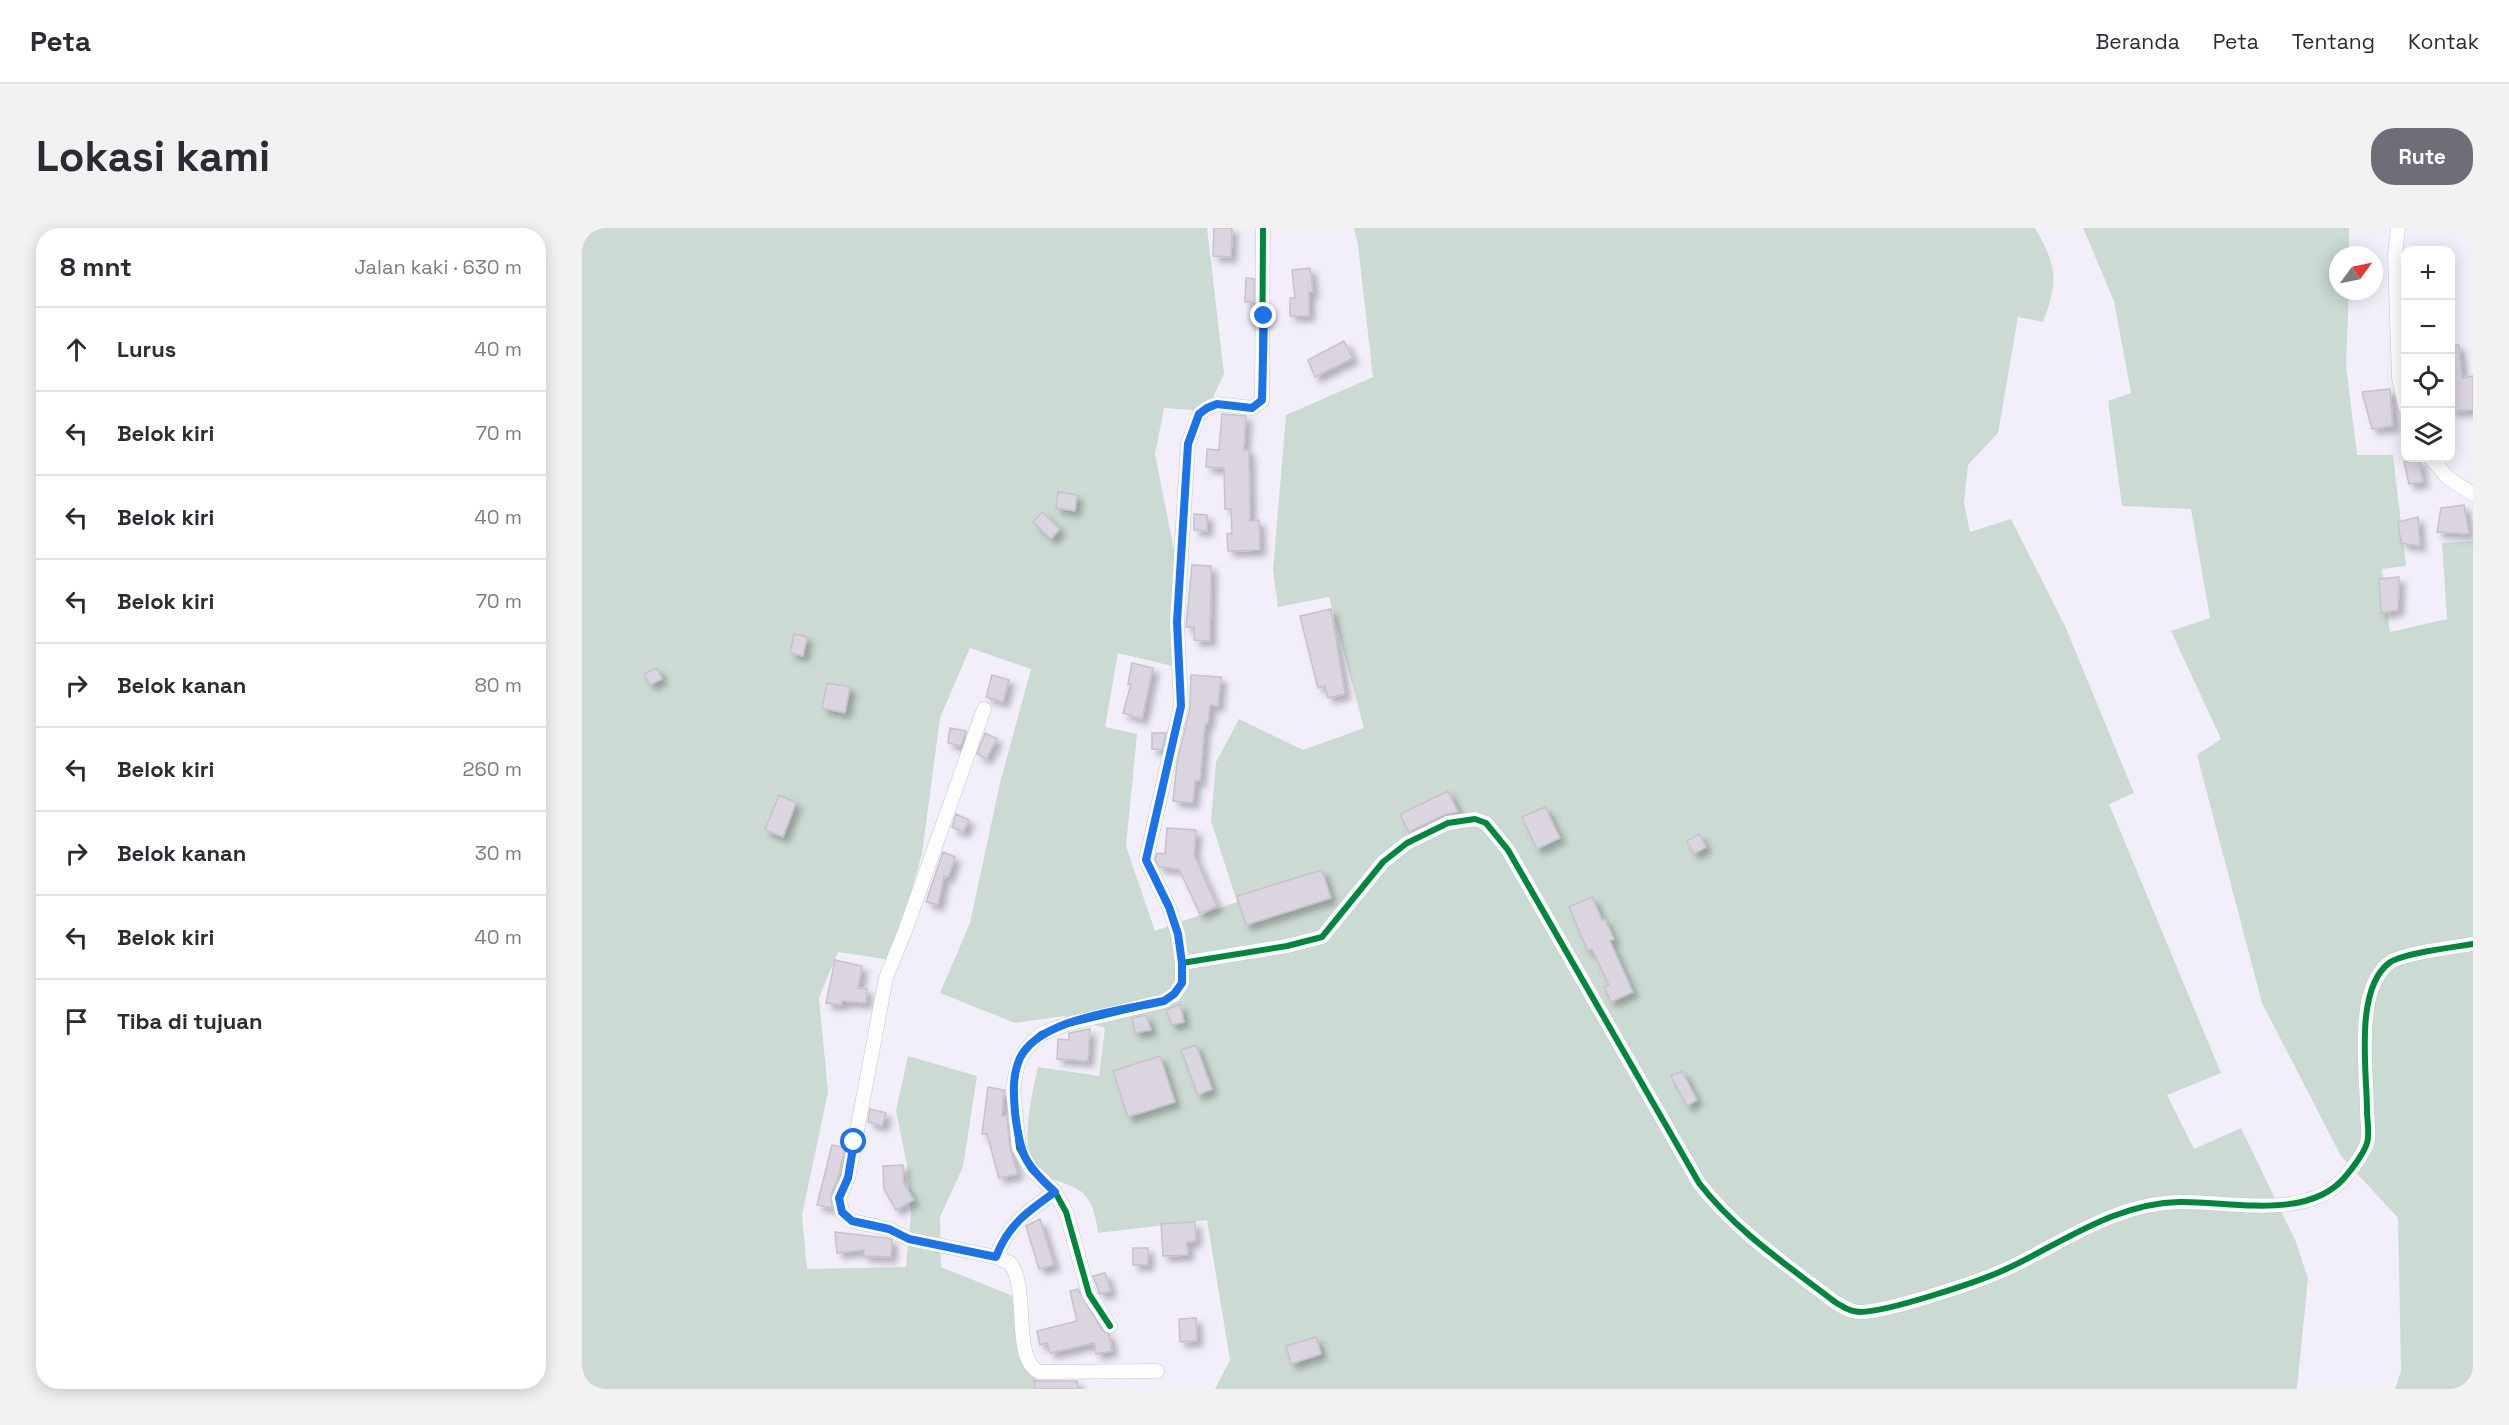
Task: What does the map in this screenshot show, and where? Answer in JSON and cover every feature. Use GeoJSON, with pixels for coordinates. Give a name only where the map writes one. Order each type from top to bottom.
{"type":"FeatureCollection","features":[{"type":"Feature","properties":{"kind":"street"},"geometry":{"type":"LineString","coordinates":[[1110,1326],[1089,1294],[1066,1212],[1055,1192],[1031,1169],[1019,1148],[1013,1089],[1018,1062],[1041,1034],[1067,1024],[1164,1001],[1174,994],[1182,983],[1178,934],[1169,907],[1146,860],[1181,706],[1177,622],[1188,444],[1199,414],[1207,408],[1217,404],[1252,408],[1262,400],[1263,228]]}},
{"type":"Feature","properties":{"kind":"street"},"geometry":{"type":"LineString","coordinates":[[2398,228],[2395,255],[2399,378],[2406,408]]}},
{"type":"Feature","properties":{"kind":"street"},"geometry":{"type":"LineString","coordinates":[[2434,462],[2448,478],[2473,494]]}},
{"type":"Feature","properties":{"kind":"street"},"geometry":{"type":"LineString","coordinates":[[984,709],[886,978],[848,1178],[839,1198],[842,1212],[852,1221],[889,1229],[909,1239],[996,1257],[1010,1263],[1016,1276],[1025,1352],[1032,1369],[1040,1372],[1157,1371]]}},
{"type":"Feature","properties":{"kind":"street"},"geometry":{"type":"LineString","coordinates":[[1182,963],[1287,946],[1322,937],[1383,862],[1399,848],[1448,823],[1475,819],[1486,823],[1508,850],[1699,1183],[1720,1210],[1752,1238],[1835,1302],[1846,1309],[1860,1312],[1887,1307],[1987,1278],[2074,1233],[2131,1210],[2178,1202],[2285,1206],[2316,1197],[2344,1179],[2368,1143],[2366,1007],[2374,981],[2390,962],[2418,954],[2473,944]]}},
{"type":"Feature","properties":{"kind":"street"},"geometry":{"type":"LineString","coordinates":[[996,1257],[1002,1240],[1020,1217],[1055,1192]]}},
{"type":"Feature","properties":{"kind":"shaded area"},"geometry":{"type":"Polygon","coordinates":[[[582,228],[1207,228],[1224,374],[1206,411],[1164,408],[1155,454],[1179,576],[1176,667],[1118,653],[1105,727],[1137,734],[1126,846],[1155,931],[1237,902],[1211,821],[1216,762],[1239,719],[1303,750],[1364,728],[1329,597],[1278,607],[1273,570],[1286,415],[1373,377],[1358,245],[1354,228],[2035,228],[2051,264],[2052,295],[2043,322],[2018,317],[1998,433],[1968,465],[1964,503],[1970,532],[2011,519],[2065,626],[2134,793],[2109,804],[2221,1073],[2167,1095],[2194,1149],[2241,1128],[2296,1242],[2308,1279],[2297,1389],[1215,1389],[1230,1360],[1207,1220],[1098,1233],[1092,1207],[1084,1194],[1078,1189],[1039,1172],[1030,1160],[1028,1126],[1038,1067],[1099,1076],[1105,1028],[1064,1016],[1015,1023],[940,993],[970,923],[1000,783],[1031,669],[970,648],[940,718],[922,854],[891,960],[838,952],[819,998],[828,1092],[802,1215],[807,1269],[906,1267],[911,1214],[907,1165],[896,1111],[908,1056],[977,1076],[963,1167],[940,1217],[941,1267],[1018,1298],[1025,1345],[1040,1389],[582,1389],[582,228]]]}},
{"type":"Feature","properties":{"kind":"shaded area"},"geometry":{"type":"Polygon","coordinates":[[[2083,228],[2349,228],[2349,246],[2329,246],[2329,300],[2349,300],[2346,365],[2357,455],[2393,455],[2406,566],[2382,569],[2390,632],[2447,619],[2442,543],[2473,541],[2473,1389],[2395,1389],[2401,1371],[2398,1218],[2341,1156],[2262,1003],[2197,755],[2221,739],[2171,631],[2210,618],[2191,509],[2122,506],[2108,401],[2131,393],[2114,301],[2083,228]]]}},
{"type":"Feature","properties":{"kind":"building"},"geometry":{"type":"Polygon","coordinates":[[[1214,228],[1232,228],[1231,257],[1213,256],[1214,228]]]}},
{"type":"Feature","properties":{"kind":"building"},"geometry":{"type":"Polygon","coordinates":[[[1310,268],[1313,292],[1309,292],[1309,316],[1290,316],[1290,298],[1295,298],[1292,270],[1310,268]]]}},
{"type":"Feature","properties":{"kind":"building"},"geometry":{"type":"Polygon","coordinates":[[[1246,278],[1254,279],[1254,302],[1245,302],[1246,278]]]}},
{"type":"Feature","properties":{"kind":"building"},"geometry":{"type":"Polygon","coordinates":[[[1344,341],[1353,358],[1315,377],[1308,360],[1344,341]]]}},
{"type":"Feature","properties":{"kind":"building"},"geometry":{"type":"Polygon","coordinates":[[[2455,345],[2459,345],[2462,378],[2473,376],[2473,410],[2455,411],[2455,345]]]}},
{"type":"Feature","properties":{"kind":"building"},"geometry":{"type":"Polygon","coordinates":[[[2390,389],[2393,426],[2372,429],[2362,392],[2390,389]]]}},
{"type":"Feature","properties":{"kind":"building"},"geometry":{"type":"Polygon","coordinates":[[[1222,414],[1246,416],[1244,450],[1249,450],[1250,521],[1259,520],[1260,550],[1228,551],[1227,534],[1232,533],[1231,509],[1225,509],[1224,468],[1206,467],[1207,449],[1219,450],[1222,414]]]}},
{"type":"Feature","properties":{"kind":"building"},"geometry":{"type":"Polygon","coordinates":[[[2404,462],[2419,462],[2423,482],[2409,484],[2404,462]]]}},
{"type":"Feature","properties":{"kind":"building"},"geometry":{"type":"Polygon","coordinates":[[[1058,492],[1077,495],[1075,511],[1056,508],[1058,492]]]}},
{"type":"Feature","properties":{"kind":"building"},"geometry":{"type":"Polygon","coordinates":[[[2464,505],[2469,534],[2437,532],[2441,508],[2464,505]]]}},
{"type":"Feature","properties":{"kind":"building"},"geometry":{"type":"Polygon","coordinates":[[[1042,512],[1060,529],[1051,539],[1033,522],[1042,512]]]}},
{"type":"Feature","properties":{"kind":"building"},"geometry":{"type":"Polygon","coordinates":[[[1194,514],[1207,515],[1207,531],[1194,530],[1194,514]]]}},
{"type":"Feature","properties":{"kind":"building"},"geometry":{"type":"Polygon","coordinates":[[[2418,517],[2420,546],[2401,543],[2398,522],[2418,517]]]}},
{"type":"Feature","properties":{"kind":"building"},"geometry":{"type":"Polygon","coordinates":[[[1192,565],[1211,566],[1210,641],[1194,640],[1194,627],[1186,627],[1192,565]]]}},
{"type":"Feature","properties":{"kind":"building"},"geometry":{"type":"Polygon","coordinates":[[[2399,577],[2398,610],[2381,613],[2379,579],[2399,577]]]}},
{"type":"Feature","properties":{"kind":"building"},"geometry":{"type":"Polygon","coordinates":[[[1331,609],[1345,694],[1328,698],[1325,686],[1318,688],[1300,616],[1331,609]]]}},
{"type":"Feature","properties":{"kind":"building"},"geometry":{"type":"Polygon","coordinates":[[[794,634],[807,637],[803,656],[790,653],[794,634]]]}},
{"type":"Feature","properties":{"kind":"building"},"geometry":{"type":"Polygon","coordinates":[[[1132,663],[1153,668],[1142,719],[1123,713],[1131,684],[1128,684],[1132,663]]]}},
{"type":"Feature","properties":{"kind":"building"},"geometry":{"type":"Polygon","coordinates":[[[657,668],[662,679],[650,685],[644,674],[657,668]]]}},
{"type":"Feature","properties":{"kind":"building"},"geometry":{"type":"Polygon","coordinates":[[[992,675],[1009,680],[1003,702],[986,697],[992,675]]]}},
{"type":"Feature","properties":{"kind":"building"},"geometry":{"type":"Polygon","coordinates":[[[1191,675],[1221,677],[1218,706],[1210,705],[1208,724],[1205,724],[1200,781],[1195,780],[1193,803],[1173,801],[1177,763],[1190,708],[1191,675]]]}},
{"type":"Feature","properties":{"kind":"building"},"geometry":{"type":"Polygon","coordinates":[[[827,683],[850,687],[845,713],[822,708],[827,683]]]}},
{"type":"Feature","properties":{"kind":"building"},"geometry":{"type":"Polygon","coordinates":[[[950,728],[966,731],[961,746],[948,743],[950,728]]]}},
{"type":"Feature","properties":{"kind":"building"},"geometry":{"type":"Polygon","coordinates":[[[985,733],[997,739],[986,759],[977,754],[985,733]]]}},
{"type":"Feature","properties":{"kind":"building"},"geometry":{"type":"Polygon","coordinates":[[[1152,733],[1166,733],[1162,750],[1152,749],[1152,733]]]}},
{"type":"Feature","properties":{"kind":"building"},"geometry":{"type":"Polygon","coordinates":[[[1448,791],[1458,812],[1444,815],[1409,832],[1400,814],[1448,791]]]}},
{"type":"Feature","properties":{"kind":"building"},"geometry":{"type":"Polygon","coordinates":[[[779,795],[796,803],[783,837],[765,830],[779,795]]]}},
{"type":"Feature","properties":{"kind":"building"},"geometry":{"type":"Polygon","coordinates":[[[1545,807],[1560,838],[1537,849],[1522,817],[1545,807]]]}},
{"type":"Feature","properties":{"kind":"building"},"geometry":{"type":"Polygon","coordinates":[[[956,814],[969,820],[963,832],[952,827],[956,814]]]}},
{"type":"Feature","properties":{"kind":"building"},"geometry":{"type":"Polygon","coordinates":[[[1167,828],[1196,830],[1194,855],[1217,906],[1200,914],[1179,869],[1159,867],[1155,859],[1157,853],[1165,854],[1167,828]]]}},
{"type":"Feature","properties":{"kind":"building"},"geometry":{"type":"Polygon","coordinates":[[[1699,834],[1706,847],[1694,854],[1687,841],[1699,834]]]}},
{"type":"Feature","properties":{"kind":"building"},"geometry":{"type":"Polygon","coordinates":[[[943,852],[955,857],[948,877],[944,876],[938,905],[926,902],[943,852]]]}},
{"type":"Feature","properties":{"kind":"building"},"geometry":{"type":"Polygon","coordinates":[[[1322,870],[1331,898],[1246,925],[1237,896],[1322,870]]]}},
{"type":"Feature","properties":{"kind":"building"},"geometry":{"type":"Polygon","coordinates":[[[1592,897],[1602,920],[1605,919],[1614,939],[1610,941],[1633,992],[1611,1002],[1604,987],[1609,985],[1592,949],[1588,951],[1569,907],[1592,897]]]}},
{"type":"Feature","properties":{"kind":"building"},"geometry":{"type":"Polygon","coordinates":[[[835,960],[862,966],[858,988],[867,989],[866,1003],[842,1001],[842,1005],[826,1003],[835,960]]]}},
{"type":"Feature","properties":{"kind":"building"},"geometry":{"type":"Polygon","coordinates":[[[1180,1004],[1184,1022],[1172,1025],[1166,1010],[1180,1004]]]}},
{"type":"Feature","properties":{"kind":"building"},"geometry":{"type":"Polygon","coordinates":[[[1146,1015],[1151,1030],[1135,1033],[1132,1018],[1146,1015]]]}},
{"type":"Feature","properties":{"kind":"building"},"geometry":{"type":"Polygon","coordinates":[[[1090,1029],[1088,1061],[1057,1059],[1058,1039],[1069,1040],[1069,1033],[1090,1029]]]}},
{"type":"Feature","properties":{"kind":"building"},"geometry":{"type":"Polygon","coordinates":[[[1196,1045],[1212,1089],[1198,1095],[1181,1050],[1196,1045]]]}},
{"type":"Feature","properties":{"kind":"building"},"geometry":{"type":"Polygon","coordinates":[[[1160,1056],[1175,1102],[1128,1117],[1113,1071],[1160,1056]]]}},
{"type":"Feature","properties":{"kind":"building"},"geometry":{"type":"Polygon","coordinates":[[[1682,1071],[1697,1100],[1687,1106],[1671,1076],[1682,1071]]]}},
{"type":"Feature","properties":{"kind":"building"},"geometry":{"type":"Polygon","coordinates":[[[988,1087],[1004,1090],[1002,1116],[1007,1116],[1010,1149],[1018,1174],[999,1178],[987,1134],[982,1134],[988,1087]]]}},
{"type":"Feature","properties":{"kind":"building"},"geometry":{"type":"Polygon","coordinates":[[[870,1109],[886,1113],[882,1126],[868,1122],[870,1109]]]}},
{"type":"Feature","properties":{"kind":"building"},"geometry":{"type":"Polygon","coordinates":[[[832,1145],[845,1148],[839,1175],[831,1195],[832,1208],[817,1205],[832,1145]]]}},
{"type":"Feature","properties":{"kind":"building"},"geometry":{"type":"Polygon","coordinates":[[[903,1165],[903,1182],[914,1200],[896,1210],[884,1189],[883,1166],[903,1165]]]}},
{"type":"Feature","properties":{"kind":"building"},"geometry":{"type":"Polygon","coordinates":[[[1040,1219],[1054,1265],[1039,1269],[1026,1226],[1040,1219]]]}},
{"type":"Feature","properties":{"kind":"building"},"geometry":{"type":"Polygon","coordinates":[[[1195,1222],[1196,1241],[1187,1242],[1188,1255],[1163,1256],[1161,1224],[1195,1222]]]}},
{"type":"Feature","properties":{"kind":"building"},"geometry":{"type":"Polygon","coordinates":[[[835,1232],[892,1240],[891,1257],[864,1256],[864,1250],[837,1253],[835,1232]]]}},
{"type":"Feature","properties":{"kind":"building"},"geometry":{"type":"Polygon","coordinates":[[[1133,1248],[1148,1248],[1148,1265],[1133,1265],[1133,1248]]]}},
{"type":"Feature","properties":{"kind":"building"},"geometry":{"type":"Polygon","coordinates":[[[1105,1273],[1111,1291],[1100,1294],[1093,1276],[1105,1273]]]}},
{"type":"Feature","properties":{"kind":"building"},"geometry":{"type":"Polygon","coordinates":[[[1078,1289],[1102,1330],[1109,1335],[1112,1351],[1096,1354],[1094,1343],[1050,1353],[1047,1343],[1040,1345],[1037,1331],[1077,1321],[1070,1291],[1078,1289]]]}},
{"type":"Feature","properties":{"kind":"building"},"geometry":{"type":"Polygon","coordinates":[[[1196,1318],[1197,1341],[1180,1342],[1179,1319],[1196,1318]]]}},
{"type":"Feature","properties":{"kind":"building"},"geometry":{"type":"Polygon","coordinates":[[[1316,1337],[1321,1354],[1291,1364],[1286,1346],[1316,1337]]]}},
{"type":"Feature","properties":{"kind":"building"},"geometry":{"type":"Polygon","coordinates":[[[1034,1381],[1077,1381],[1078,1389],[1035,1389],[1034,1381]]]}},
{"type":"Feature","properties":{"kind":"cycle path"},"geometry":{"type":"LineString","coordinates":[[1110,1326],[1089,1294],[1066,1212],[1055,1192],[1031,1169],[1019,1148],[1013,1089],[1018,1062],[1027,1048],[1041,1034],[1067,1024],[1164,1001],[1174,995],[1182,983],[1178,934],[1169,907],[1146,860],[1181,706],[1177,622],[1188,444],[1199,414],[1207,408],[1217,404],[1252,408],[1262,401],[1263,228]]}},
{"type":"Feature","properties":{"kind":"cycle path"},"geometry":{"type":"LineString","coordinates":[[1182,963],[1287,946],[1322,937],[1383,862],[1407,843],[1448,823],[1475,819],[1486,823],[1508,850],[1699,1183],[1729,1217],[1763,1247],[1835,1302],[1850,1310],[1860,1312],[1911,1302],[1954,1289],[2004,1270],[2110,1217],[2133,1209],[2180,1202],[2267,1206],[2290,1204],[2311,1199],[2329,1191],[2345,1177],[2363,1151],[2368,1139],[2365,1032],[2371,992],[2378,976],[2389,963],[2396,959],[2473,944]]}},
{"type":"Feature","properties":{"kind":"route"},"geometry":{"type":"LineString","coordinates":[[854,1142],[848,1178],[839,1198],[842,1212],[852,1221],[889,1229],[909,1239],[996,1257],[1002,1240],[1020,1217],[1055,1192],[1031,1169],[1019,1148],[1013,1089],[1018,1062],[1027,1048],[1041,1034],[1067,1024],[1164,1001],[1174,994],[1182,983],[1178,934],[1169,907],[1146,860],[1181,706],[1177,622],[1188,444],[1199,414],[1207,408],[1217,404],[1252,408],[1262,400],[1264,316]]}}]}
